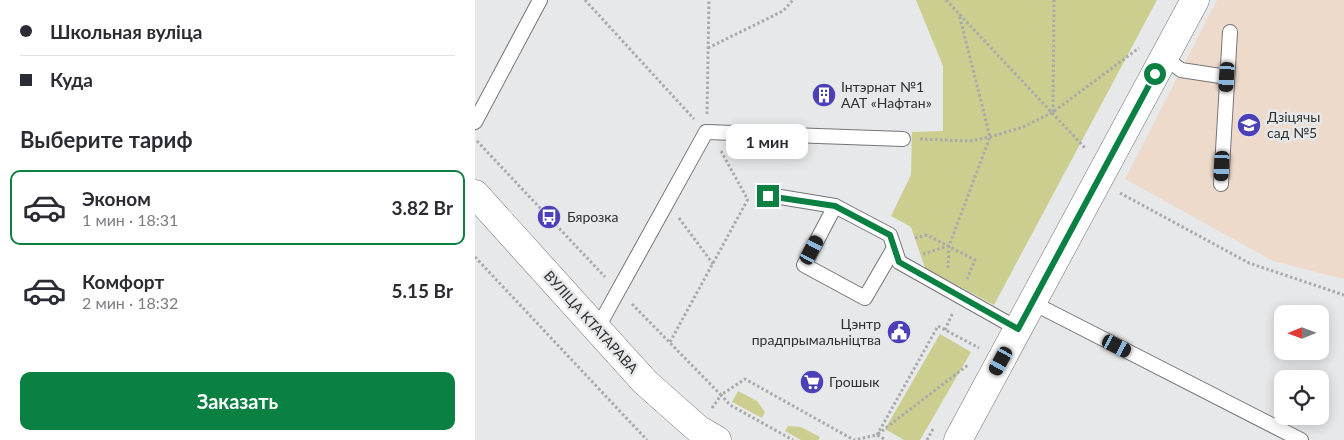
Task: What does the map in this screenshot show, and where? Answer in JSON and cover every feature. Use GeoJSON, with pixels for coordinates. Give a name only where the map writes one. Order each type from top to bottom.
{"type":"FeatureCollection","features":[{"type":"Feature","properties":{"kind":"street"},"geometry":{"type":"LineString","coordinates":[[958,440],[1033,303],[1153,52],[1195,0]]}},
{"type":"Feature","properties":{"kind":"street","name":"ВУЛІЦА КТАТАРАВА"},"geometry":{"type":"LineString","coordinates":[[475,194],[645,382],[699,429],[715,440]]}},
{"type":"Feature","properties":{"kind":"lane"},"geometry":{"type":"LineString","coordinates":[[475,122],[540,0]]}},
{"type":"Feature","properties":{"kind":"lane"},"geometry":{"type":"LineString","coordinates":[[1221,184],[1230,32]]}},
{"type":"Feature","properties":{"kind":"lane"},"geometry":{"type":"LineString","coordinates":[[1153,52],[1181,70],[1227,77]]}},
{"type":"Feature","properties":{"kind":"lane"},"geometry":{"type":"LineString","coordinates":[[597,329],[706,132],[903,139]]}},
{"type":"Feature","properties":{"kind":"lane"},"geometry":{"type":"LineString","coordinates":[[768,196],[835,206],[890,235],[899,262],[1018,329]]}},
{"type":"Feature","properties":{"kind":"lane"},"geometry":{"type":"LineString","coordinates":[[835,206],[804,265],[865,298],[894,248]]}},
{"type":"Feature","properties":{"kind":"lane"},"geometry":{"type":"LineString","coordinates":[[1033,303],[1301,440]]}},
{"type":"Feature","properties":{"kind":"path"},"geometry":{"type":"LineString","coordinates":[[585,0],[718,146],[748,200]]}},
{"type":"Feature","properties":{"kind":"path"},"geometry":{"type":"LineString","coordinates":[[706,132],[709,0]]}},
{"type":"Feature","properties":{"kind":"path"},"geometry":{"type":"LineString","coordinates":[[709,48],[783,11],[793,0]]}},
{"type":"Feature","properties":{"kind":"path"},"geometry":{"type":"LineString","coordinates":[[946,0],[1053,112],[1086,150]]}},
{"type":"Feature","properties":{"kind":"path"},"geometry":{"type":"LineString","coordinates":[[1053,112],[1054,0]]}},
{"type":"Feature","properties":{"kind":"path"},"geometry":{"type":"LineString","coordinates":[[949,246],[990,137],[958,13]]}},
{"type":"Feature","properties":{"kind":"path"},"geometry":{"type":"LineString","coordinates":[[903,139],[970,141],[1023,127],[1053,112],[1153,52]]}},
{"type":"Feature","properties":{"kind":"path"},"geometry":{"type":"LineString","coordinates":[[475,138],[618,290],[730,405],[793,440]]}},
{"type":"Feature","properties":{"kind":"path"},"geometry":{"type":"LineString","coordinates":[[1119,192],[1249,263],[1344,295]]}},
{"type":"Feature","properties":{"kind":"path"},"geometry":{"type":"LineString","coordinates":[[670,342],[752,193],[768,196]]}},
{"type":"Feature","properties":{"kind":"path"},"geometry":{"type":"LineString","coordinates":[[667,202],[713,264]]}},
{"type":"Feature","properties":{"kind":"path"},"geometry":{"type":"LineString","coordinates":[[475,257],[647,440]]}},
{"type":"Feature","properties":{"kind":"path"},"geometry":{"type":"LineString","coordinates":[[877,435],[939,326],[979,348]]}},
{"type":"Feature","properties":{"kind":"path"},"geometry":{"type":"LineString","coordinates":[[721,395],[745,379],[854,440],[877,435],[971,363]]}},
{"type":"Feature","properties":{"kind":"path"},"geometry":{"type":"LineString","coordinates":[[877,435],[886,440]]}},
{"type":"Feature","properties":{"kind":"shaded area","name":"Дзіцячы сад №5"},"geometry":{"type":"Polygon","coordinates":[[[1217,0],[1344,0],[1344,279],[1273,261],[1125,179],[1217,0]]]}},
{"type":"Feature","properties":{"kind":"green space"},"geometry":{"type":"Polygon","coordinates":[[[916,0],[1157,0],[994,305],[925,268],[911,227],[891,216],[911,175],[912,132],[943,131],[943,66],[916,0]]]}},
{"type":"Feature","properties":{"kind":"green space"},"geometry":{"type":"Polygon","coordinates":[[[940,334],[971,352],[920,440],[904,440],[885,429],[940,334]]]}},
{"type":"Feature","properties":{"kind":"green space"},"geometry":{"type":"Polygon","coordinates":[[[738,391],[757,401],[765,412],[762,418],[732,402],[738,391]]]}},
{"type":"Feature","properties":{"kind":"green space"},"geometry":{"type":"Polygon","coordinates":[[[788,426],[801,427],[820,437],[818,440],[801,440],[785,431],[788,426]]]}},
{"type":"Feature","properties":{"kind":"place","name":"Інтэрнат №1 ААТ «Нафтан»"},"geometry":{"type":"Point","coordinates":[824,95]}},
{"type":"Feature","properties":{"kind":"place","name":"Дзіцячы сад №5"},"geometry":{"type":"Point","coordinates":[1249,125]}},
{"type":"Feature","properties":{"kind":"place","name":"Бярозка"},"geometry":{"type":"Point","coordinates":[549,217]}},
{"type":"Feature","properties":{"kind":"place","name":"Цэнтр прадпрымальніцтва"},"geometry":{"type":"Point","coordinates":[899,332]}},
{"type":"Feature","properties":{"kind":"place","name":"Грошык"},"geometry":{"type":"Point","coordinates":[812,382]}},
{"type":"Feature","properties":{"kind":"route"},"geometry":{"type":"LineString","coordinates":[[768,196],[835,206],[890,235],[899,262],[1018,329],[1155,74]]}}]}
